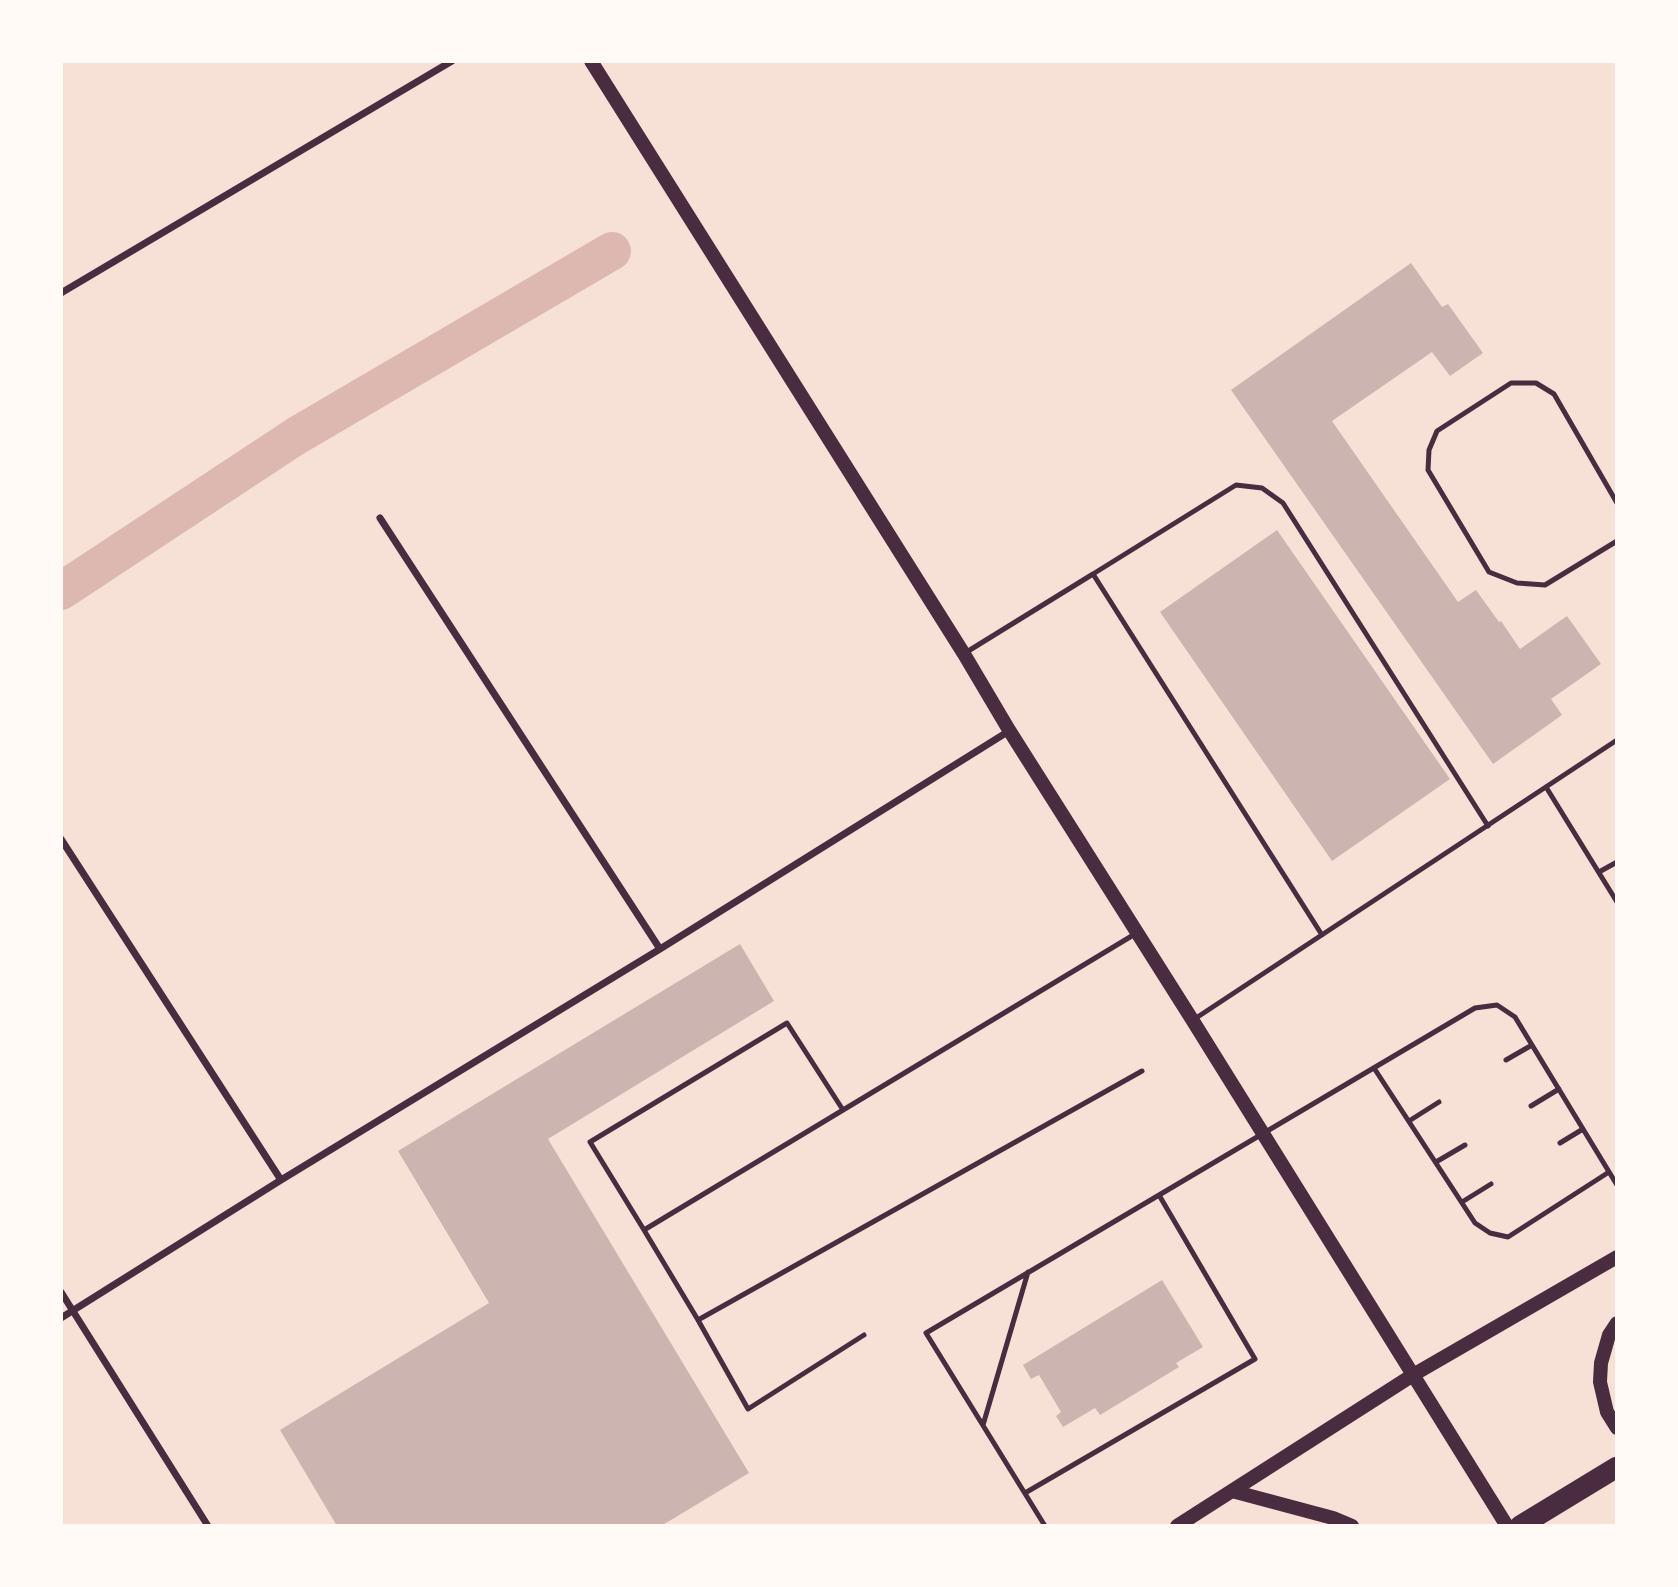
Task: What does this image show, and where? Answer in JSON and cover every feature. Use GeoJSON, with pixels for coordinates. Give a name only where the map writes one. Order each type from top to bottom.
{"type":"FeatureCollection","features":[{"type":"Feature","properties":{"kind":"highway"},"geometry":{"type":"LineString","coordinates":[[1520,1526],[1617,1467]]}},
{"type":"Feature","properties":{"kind":"main road"},"geometry":{"type":"LineString","coordinates":[[591,61],[1507,1526]]}},
{"type":"Feature","properties":{"kind":"main road"},"geometry":{"type":"LineString","coordinates":[[1177,1526],[1413,1375],[1617,1257]]}},
{"type":"Feature","properties":{"kind":"main road"},"geometry":{"type":"LineString","coordinates":[[1617,1323],[1609,1335],[1601,1363],[1600,1382],[1607,1412],[1617,1428]]}},
{"type":"Feature","properties":{"kind":"main road"},"geometry":{"type":"LineString","coordinates":[[1232,1491],[1352,1526]]}},
{"type":"Feature","properties":{"kind":"street"},"geometry":{"type":"LineString","coordinates":[[61,293],[452,61]]}},
{"type":"Feature","properties":{"kind":"street"},"geometry":{"type":"LineString","coordinates":[[380,518],[660,949]]}},
{"type":"Feature","properties":{"kind":"street"},"geometry":{"type":"LineString","coordinates":[[61,1318],[281,1180],[660,949],[1009,730]]}},
{"type":"Feature","properties":{"kind":"street"},"geometry":{"type":"LineString","coordinates":[[61,839],[281,1180]]}},
{"type":"Feature","properties":{"kind":"street"},"geometry":{"type":"LineString","coordinates":[[61,1292],[208,1526]]}},
{"type":"Feature","properties":{"kind":"lane"},"geometry":{"type":"LineString","coordinates":[[1617,503],[1554,394],[1536,383],[1511,383],[1437,431],[1429,450],[1428,470],[1489,572],[1517,583],[1545,585],[1617,541]]}},
{"type":"Feature","properties":{"kind":"lane"},"geometry":{"type":"LineString","coordinates":[[964,654],[1236,485],[1262,488],[1283,503],[1488,825]]}},
{"type":"Feature","properties":{"kind":"lane"},"geometry":{"type":"LineString","coordinates":[[1093,574],[1322,935]]}},
{"type":"Feature","properties":{"kind":"lane"},"geometry":{"type":"LineString","coordinates":[[1193,1021],[1617,740]]}},
{"type":"Feature","properties":{"kind":"lane"},"geometry":{"type":"LineString","coordinates":[[1546,787],[1617,902]]}},
{"type":"Feature","properties":{"kind":"lane"},"geometry":{"type":"LineString","coordinates":[[1599,872],[1617,862]]}},
{"type":"Feature","properties":{"kind":"lane"},"geometry":{"type":"LineString","coordinates":[[644,1230],[1138,932]]}},
{"type":"Feature","properties":{"kind":"lane"},"geometry":{"type":"LineString","coordinates":[[1045,1526],[926,1333],[1028,1272],[1475,1008],[1486,1006],[1497,1005],[1515,1017],[1617,1185]]}},
{"type":"Feature","properties":{"kind":"lane"},"geometry":{"type":"LineString","coordinates":[[842,1110],[787,1023],[590,1142],[698,1320],[748,1409],[864,1335]]}},
{"type":"Feature","properties":{"kind":"lane"},"geometry":{"type":"LineString","coordinates":[[1506,1060],[1532,1045]]}},
{"type":"Feature","properties":{"kind":"lane"},"geometry":{"type":"LineString","coordinates":[[1374,1068],[1475,1223],[1490,1233],[1508,1237],[1609,1172]]}},
{"type":"Feature","properties":{"kind":"lane"},"geometry":{"type":"LineString","coordinates":[[698,1320],[1142,1071]]}},
{"type":"Feature","properties":{"kind":"lane"},"geometry":{"type":"LineString","coordinates":[[1531,1106],[1559,1090]]}},
{"type":"Feature","properties":{"kind":"lane"},"geometry":{"type":"LineString","coordinates":[[1409,1121],[1439,1102]]}},
{"type":"Feature","properties":{"kind":"lane"},"geometry":{"type":"LineString","coordinates":[[1560,1143],[1583,1129]]}},
{"type":"Feature","properties":{"kind":"lane"},"geometry":{"type":"LineString","coordinates":[[1436,1162],[1465,1145]]}},
{"type":"Feature","properties":{"kind":"lane"},"geometry":{"type":"LineString","coordinates":[[1462,1202],[1491,1184]]}},
{"type":"Feature","properties":{"kind":"lane"},"geometry":{"type":"LineString","coordinates":[[1025,1493],[1255,1359],[1159,1195]]}},
{"type":"Feature","properties":{"kind":"lane"},"geometry":{"type":"LineString","coordinates":[[983,1425],[1028,1272]]}},
{"type":"Feature","properties":{"kind":"building"},"geometry":{"type":"Polygon","coordinates":[[[1411,263],[1442,307],[1448,304],[1483,353],[1450,376],[1432,352],[1332,421],[1458,602],[1476,590],[1520,649],[1567,616],[1601,664],[1551,699],[1562,715],[1493,764],[1231,390],[1411,263]]]}},
{"type":"Feature","properties":{"kind":"building"},"geometry":{"type":"Polygon","coordinates":[[[1277,530],[1450,779],[1332,861],[1160,612],[1277,530]]]}},
{"type":"Feature","properties":{"kind":"building"},"geometry":{"type":"Polygon","coordinates":[[[740,944],[774,1001],[548,1139],[749,1473],[661,1526],[337,1526],[280,1430],[489,1303],[398,1151],[740,944]]]}},
{"type":"Feature","properties":{"kind":"building"},"geometry":{"type":"Polygon","coordinates":[[[1162,1280],[1203,1347],[1176,1363],[1179,1367],[1100,1415],[1095,1408],[1063,1427],[1056,1416],[1061,1412],[1039,1375],[1031,1379],[1023,1365],[1162,1280]]]}},
{"type":"Feature","properties":{"kind":"waterway"},"geometry":{"type":"LineString","coordinates":[[61,591],[296,436],[612,251]]}}]}
